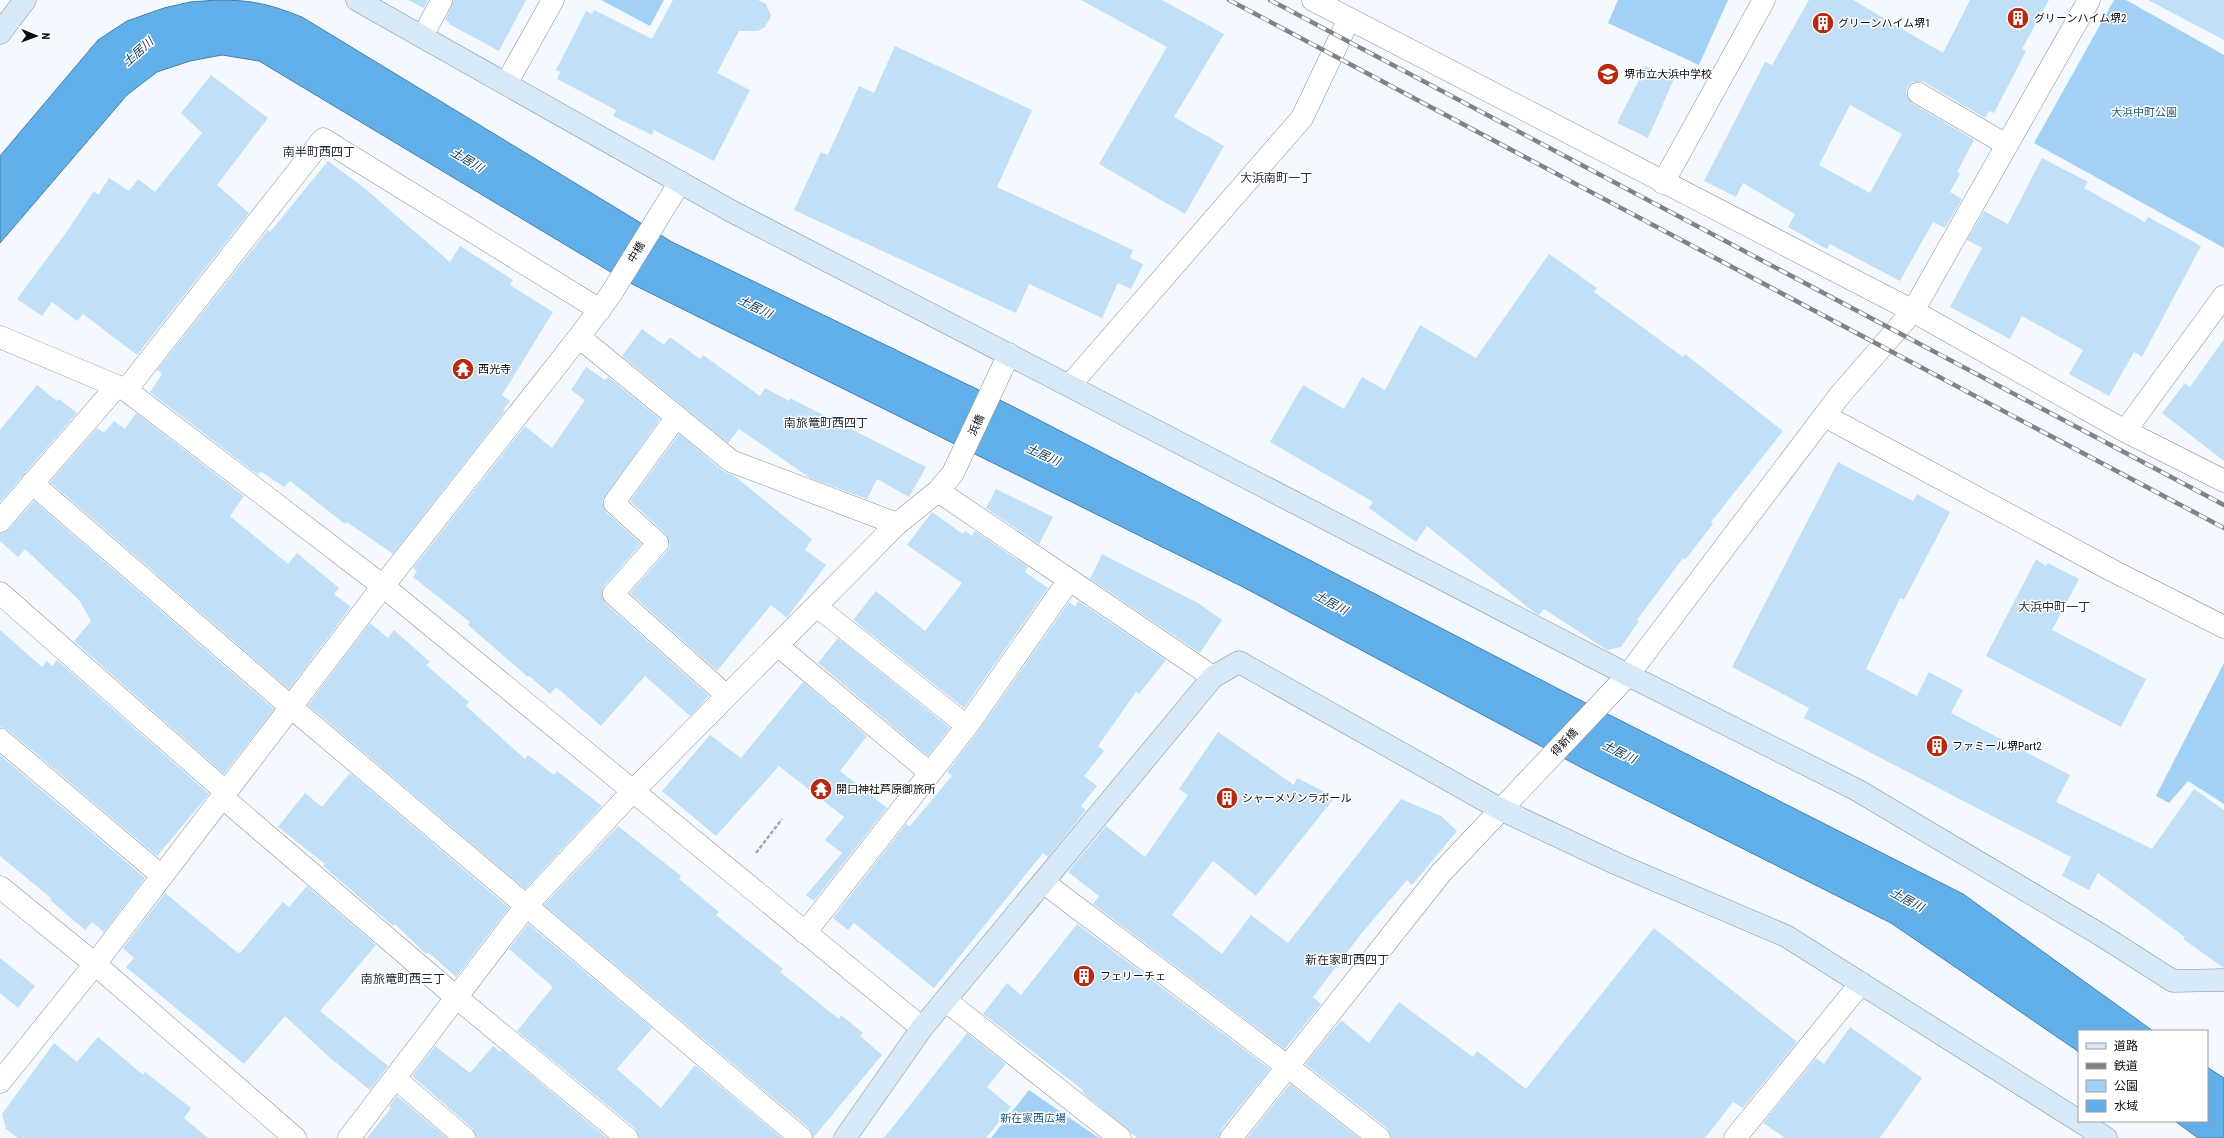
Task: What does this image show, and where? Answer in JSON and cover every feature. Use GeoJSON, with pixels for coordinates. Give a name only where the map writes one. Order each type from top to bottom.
{"type":"FeatureCollection","features":[{"type":"Feature","properties":{"kind":"street"},"geometry":{"type":"LineString","coordinates":[[0,33],[25,0]]}},
{"type":"Feature","properties":{"kind":"street"},"geometry":{"type":"LineString","coordinates":[[357,0],[738,214],[1628,675],[1857,790],[2101,935],[2173,981],[2224,980]]}},
{"type":"Feature","properties":{"kind":"street"},"geometry":{"type":"LineString","coordinates":[[506,84],[553,0]]}},
{"type":"Feature","properties":{"kind":"street"},"geometry":{"type":"LineString","coordinates":[[1313,0],[1663,183],[1913,311],[2125,431],[2224,481]]}},
{"type":"Feature","properties":{"kind":"street"},"geometry":{"type":"LineString","coordinates":[[1663,183],[1764,0]]}},
{"type":"Feature","properties":{"kind":"street","name":"得新橋"},"geometry":{"type":"LineString","coordinates":[[1231,1138],[1440,872],[1628,675],[1825,416],[1913,311],[2089,0]]}},
{"type":"Feature","properties":{"kind":"street"},"geometry":{"type":"LineString","coordinates":[[1070,386],[1302,118],[1349,19]]}},
{"type":"Feature","properties":{"kind":"street"},"geometry":{"type":"LineString","coordinates":[[0,521],[32,483],[121,388],[323,139],[605,302]]}},
{"type":"Feature","properties":{"kind":"street","name":"中橋"},"geometry":{"type":"LineString","coordinates":[[0,1082],[162,876],[383,586],[579,337],[605,302],[680,182]]}},
{"type":"Feature","properties":{"kind":"street"},"geometry":{"type":"LineString","coordinates":[[2125,431],[2224,296]]}},
{"type":"Feature","properties":{"kind":"street"},"geometry":{"type":"LineString","coordinates":[[579,337],[731,461],[897,524]]}},
{"type":"Feature","properties":{"kind":"street"},"geometry":{"type":"LineString","coordinates":[[0,338],[121,388],[383,586],[632,792],[922,1028]]}},
{"type":"Feature","properties":{"kind":"street","name":"浜橋"},"geometry":{"type":"LineString","coordinates":[[349,1138],[526,906],[632,792],[726,696],[897,524],[938,491],[953,473],[1009,354]]}},
{"type":"Feature","properties":{"kind":"street"},"geometry":{"type":"LineString","coordinates":[[1825,416],[2115,572],[2224,627]]}},
{"type":"Feature","properties":{"kind":"street"},"geometry":{"type":"LineString","coordinates":[[32,483],[291,707],[801,1138]]}},
{"type":"Feature","properties":{"kind":"street"},"geometry":{"type":"LineString","coordinates":[[938,491],[1213,677]]}},
{"type":"Feature","properties":{"kind":"street"},"geometry":{"type":"LineString","coordinates":[[806,933],[967,726],[1069,580]]}},
{"type":"Feature","properties":{"kind":"street"},"geometry":{"type":"LineString","coordinates":[[0,593],[224,795],[456,997],[627,1138]]}},
{"type":"Feature","properties":{"kind":"street"},"geometry":{"type":"LineString","coordinates":[[845,1138],[922,1028],[1213,677],[1240,662],[1500,809],[1617,864],[1786,936],[2078,1120]]}},
{"type":"Feature","properties":{"kind":"street"},"geometry":{"type":"LineString","coordinates":[[1043,882],[1287,1066],[1379,1138]]}},
{"type":"Feature","properties":{"kind":"street"},"geometry":{"type":"LineString","coordinates":[[0,887],[94,964],[295,1138]]}},
{"type":"Feature","properties":{"kind":"street"},"geometry":{"type":"LineString","coordinates":[[1735,1138],[1861,983]]}},
{"type":"Feature","properties":{"kind":"street"},"geometry":{"type":"LineString","coordinates":[[945,1000],[1120,1138]]}},
{"type":"Feature","properties":{"kind":"street"},"geometry":{"type":"LineString","coordinates":[[2081,1122],[2106,1138]]}},
{"type":"Feature","properties":{"kind":"lane"},"geometry":{"type":"LineString","coordinates":[[422,36],[442,0]]}},
{"type":"Feature","properties":{"kind":"lane"},"geometry":{"type":"LineString","coordinates":[[1918,93],[2007,145]]}},
{"type":"Feature","properties":{"kind":"lane"},"geometry":{"type":"LineString","coordinates":[[677,416],[614,502],[658,543],[613,594],[726,696]]}},
{"type":"Feature","properties":{"kind":"lane"},"geometry":{"type":"LineString","coordinates":[[816,606],[967,726]]}},
{"type":"Feature","properties":{"kind":"lane"},"geometry":{"type":"LineString","coordinates":[[777,645],[930,774]]}},
{"type":"Feature","properties":{"kind":"lane"},"geometry":{"type":"LineString","coordinates":[[0,739],[162,876]]}},
{"type":"Feature","properties":{"kind":"lane"},"geometry":{"type":"LineString","coordinates":[[395,1078],[465,1138]]}},
{"type":"Feature","properties":{"kind":"path"},"geometry":{"type":"LineString","coordinates":[[737,877],[782,819]]}},
{"type":"Feature","properties":{"kind":"green space"},"geometry":{"type":"Polygon","coordinates":[[[601,0],[664,0],[650,26],[601,0]]]}},
{"type":"Feature","properties":{"kind":"green space"},"geometry":{"type":"Polygon","coordinates":[[[1618,0],[1728,0],[1699,65],[1608,23],[1618,0]]]}},
{"type":"Feature","properties":{"kind":"green space","name":"大浜中町公園"},"geometry":{"type":"Polygon","coordinates":[[[2114,0],[2126,0],[2224,55],[2224,248],[2034,143],[2114,0]]]}},
{"type":"Feature","properties":{"kind":"green space"},"geometry":{"type":"Polygon","coordinates":[[[2224,663],[2224,804],[2188,781],[2169,803],[2156,796],[2224,663]]]}},
{"type":"Feature","properties":{"kind":"green space","name":"新在家西広場"},"geometry":{"type":"Polygon","coordinates":[[[1029,1090],[1099,1138],[991,1138],[1029,1090]]]}},
{"type":"Feature","properties":{"kind":"water","name":"土居川"},"geometry":{"type":"Polygon","coordinates":[[[217,0],[251,2],[280,9],[302,17],[672,242],[1012,406],[1576,698],[1963,894],[2152,1030],[2078,1030],[2078,1051],[1891,923],[1586,770],[1241,586],[624,280],[259,61],[222,55],[190,61],[157,72],[127,95],[0,243],[0,156],[98,40],[127,21],[164,8],[190,2],[217,0]]]}},
{"type":"Feature","properties":{"kind":"water"},"geometry":{"type":"Polygon","coordinates":[[[2208,1068],[2224,1078],[2224,1138],[2198,1138],[2176,1122],[2208,1122],[2208,1068]]]}},
{"type":"Feature","properties":{"kind":"building"},"geometry":{"type":"Polygon","coordinates":[[[408,0],[428,0],[424,8],[408,0]]]}},
{"type":"Feature","properties":{"kind":"building"},"geometry":{"type":"Polygon","coordinates":[[[454,0],[526,0],[499,51],[449,24],[450,23],[445,20],[454,0]]]}},
{"type":"Feature","properties":{"kind":"building"},"geometry":{"type":"Polygon","coordinates":[[[673,0],[758,0],[766,4],[771,16],[765,27],[758,31],[739,31],[717,73],[750,90],[714,161],[654,130],[652,135],[613,116],[616,110],[557,79],[560,72],[556,70],[586,11],[592,14],[594,10],[652,39],[673,0]]]}},
{"type":"Feature","properties":{"kind":"building"},"geometry":{"type":"Polygon","coordinates":[[[1081,0],[1162,0],[1224,34],[1174,117],[1224,146],[1185,214],[1099,164],[1167,47],[1081,0]]]}},
{"type":"Feature","properties":{"kind":"building"},"geometry":{"type":"Polygon","coordinates":[[[1809,0],[1853,0],[1943,53],[1970,0],[2049,0],[2022,49],[2026,51],[1994,113],[1989,111],[1985,118],[1924,82],[1912,82],[1907,87],[1906,93],[1912,103],[1974,140],[1957,172],[1960,174],[1950,192],[1962,199],[1945,228],[1933,222],[1900,281],[1830,244],[1827,249],[1788,227],[1795,214],[1743,183],[1736,197],[1704,181],[1765,62],[1772,65],[1809,0]],[[1850,105],[1819,165],[1870,193],[1902,134],[1850,105]]]}},
{"type":"Feature","properties":{"kind":"building"},"geometry":{"type":"Polygon","coordinates":[[[2148,0],[2224,0],[2224,40],[2148,0]]]}},
{"type":"Feature","properties":{"kind":"building"},"geometry":{"type":"Polygon","coordinates":[[[895,46],[1032,110],[997,187],[1133,250],[1130,258],[1143,264],[1131,289],[1118,283],[1102,318],[1029,284],[1016,313],[794,210],[821,152],[828,155],[859,86],[874,93],[895,46]]]}},
{"type":"Feature","properties":{"kind":"building"},"geometry":{"type":"Polygon","coordinates":[[[1646,66],[1674,79],[1648,138],[1617,123],[1646,66]]]}},
{"type":"Feature","properties":{"kind":"building"},"geometry":{"type":"Polygon","coordinates":[[[211,75],[268,118],[217,185],[249,213],[137,355],[83,314],[77,321],[52,302],[42,316],[17,299],[68,230],[94,191],[98,195],[109,178],[129,191],[138,179],[155,192],[202,133],[181,113],[211,75]]]}},
{"type":"Feature","properties":{"kind":"building"},"geometry":{"type":"Polygon","coordinates":[[[2042,158],[2088,182],[2084,188],[2145,222],[2148,217],[2201,246],[2142,357],[2134,352],[2109,396],[2069,374],[2083,350],[2022,316],[2010,339],[1950,307],[1982,248],[1967,240],[1984,211],[2008,224],[2042,158]]]}},
{"type":"Feature","properties":{"kind":"building"},"geometry":{"type":"Polygon","coordinates":[[[328,161],[363,187],[450,262],[460,246],[513,280],[510,285],[553,312],[502,395],[510,401],[503,410],[505,411],[393,554],[347,522],[345,524],[290,481],[284,487],[260,471],[258,475],[150,392],[162,374],[157,370],[268,230],[270,232],[328,161]]]}},
{"type":"Feature","properties":{"kind":"building"},"geometry":{"type":"Polygon","coordinates":[[[1549,254],[1597,288],[1594,292],[1683,357],[1685,354],[1783,431],[1711,522],[1713,524],[1685,560],[1683,558],[1637,620],[1639,621],[1621,647],[1607,650],[1544,609],[1539,615],[1535,613],[1427,526],[1416,542],[1369,508],[1373,502],[1270,442],[1303,385],[1344,409],[1362,377],[1385,390],[1420,325],[1476,358],[1549,254]]]}},
{"type":"Feature","properties":{"kind":"building"},"geometry":{"type":"Polygon","coordinates":[[[642,329],[664,345],[670,337],[700,359],[703,355],[760,396],[765,388],[789,401],[790,398],[926,467],[909,497],[877,479],[867,499],[810,478],[739,429],[728,443],[622,356],[642,329]]]}},
{"type":"Feature","properties":{"kind":"building"},"geometry":{"type":"Polygon","coordinates":[[[2224,339],[2224,461],[2162,413],[2185,383],[2190,387],[2224,339]]]}},
{"type":"Feature","properties":{"kind":"building"},"geometry":{"type":"Polygon","coordinates":[[[586,367],[605,380],[608,377],[660,419],[602,501],[606,512],[641,544],[604,586],[602,597],[605,603],[709,696],[690,716],[645,676],[601,726],[556,687],[550,694],[529,676],[528,677],[468,625],[470,622],[413,577],[417,571],[413,568],[525,426],[552,448],[585,400],[571,390],[586,367]]]}},
{"type":"Feature","properties":{"kind":"building"},"geometry":{"type":"Polygon","coordinates":[[[37,385],[57,401],[59,399],[77,413],[0,502],[0,430],[37,385]]]}},
{"type":"Feature","properties":{"kind":"building"},"geometry":{"type":"Polygon","coordinates":[[[136,413],[244,496],[230,516],[288,564],[297,553],[339,588],[334,594],[351,607],[289,689],[50,482],[97,428],[104,433],[114,421],[125,429],[136,413]]]}},
{"type":"Feature","properties":{"kind":"building"},"geometry":{"type":"Polygon","coordinates":[[[679,434],[723,471],[733,475],[812,539],[805,550],[826,565],[787,618],[771,605],[717,671],[630,593],[667,551],[670,545],[666,534],[630,501],[679,434]]]}},
{"type":"Feature","properties":{"kind":"building"},"geometry":{"type":"Polygon","coordinates":[[[1838,462],[1913,501],[1917,494],[1950,512],[1904,600],[1900,598],[1866,669],[1917,696],[1929,672],[1963,690],[1951,713],[2070,775],[2056,802],[2152,849],[2194,789],[2224,810],[2224,968],[2183,939],[2185,937],[2098,873],[2089,890],[2062,876],[2071,857],[1804,718],[1809,708],[1732,667],[1838,462]]]}},
{"type":"Feature","properties":{"kind":"building"},"geometry":{"type":"Polygon","coordinates":[[[996,489],[1053,517],[1039,544],[986,508],[996,489]]]}},
{"type":"Feature","properties":{"kind":"building"},"geometry":{"type":"Polygon","coordinates":[[[34,501],[274,709],[224,774],[74,641],[91,621],[79,600],[25,549],[18,557],[0,541],[0,533],[9,529],[34,501]]]}},
{"type":"Feature","properties":{"kind":"building"},"geometry":{"type":"Polygon","coordinates":[[[932,512],[963,534],[965,531],[972,536],[975,531],[1028,567],[1025,572],[1048,588],[964,708],[853,620],[876,591],[925,631],[962,583],[907,545],[932,512]]]}},
{"type":"Feature","properties":{"kind":"building"},"geometry":{"type":"Polygon","coordinates":[[[1102,554],[1198,603],[1222,620],[1200,653],[1090,579],[1102,554]]]}},
{"type":"Feature","properties":{"kind":"building"},"geometry":{"type":"Polygon","coordinates":[[[2036,559],[2046,566],[2048,563],[2079,579],[2052,630],[2146,679],[2121,727],[1986,656],[2036,559]]]}},
{"type":"Feature","properties":{"kind":"building"},"geometry":{"type":"Polygon","coordinates":[[[1078,601],[1166,660],[1139,694],[1136,692],[1098,746],[1104,751],[1084,776],[1097,786],[1081,806],[1086,810],[1048,857],[1043,853],[934,988],[854,923],[848,930],[833,918],[906,824],[910,826],[952,776],[947,772],[977,733],[1069,602],[1075,607],[1078,601]]]}},
{"type":"Feature","properties":{"kind":"building"},"geometry":{"type":"Polygon","coordinates":[[[370,623],[388,638],[394,630],[430,662],[426,665],[469,702],[466,706],[525,759],[528,755],[554,775],[557,771],[602,806],[525,889],[308,705],[370,623]]]}},
{"type":"Feature","properties":{"kind":"building"},"geometry":{"type":"Polygon","coordinates":[[[0,630],[42,667],[47,661],[52,666],[57,660],[209,794],[157,856],[8,730],[0,727],[0,630]]]}},
{"type":"Feature","properties":{"kind":"building"},"geometry":{"type":"Polygon","coordinates":[[[838,638],[950,728],[928,756],[818,663],[838,638]]]}},
{"type":"Feature","properties":{"kind":"building"},"geometry":{"type":"Polygon","coordinates":[[[803,682],[867,736],[840,771],[887,808],[814,901],[806,895],[842,853],[825,840],[844,817],[779,766],[716,836],[662,791],[710,735],[741,758],[803,682]]]}},
{"type":"Feature","properties":{"kind":"building"},"geometry":{"type":"Polygon","coordinates":[[[1218,732],[1294,785],[1297,778],[1335,797],[1256,896],[1213,861],[1172,915],[1222,954],[1251,915],[1288,943],[1401,799],[1441,816],[1457,831],[1412,885],[1407,880],[1361,934],[1313,997],[1321,1004],[1285,1049],[1093,904],[1099,896],[1068,872],[1106,826],[1145,857],[1188,795],[1179,789],[1218,732]]]}},
{"type":"Feature","properties":{"kind":"building"},"geometry":{"type":"Polygon","coordinates":[[[0,755],[145,878],[104,932],[92,922],[85,930],[50,900],[52,899],[0,856],[0,755]]]}},
{"type":"Feature","properties":{"kind":"building"},"geometry":{"type":"Polygon","coordinates":[[[350,773],[509,908],[456,977],[428,952],[426,954],[395,924],[393,926],[323,866],[325,864],[278,827],[305,793],[322,807],[350,773]]]}},
{"type":"Feature","properties":{"kind":"building"},"geometry":{"type":"Polygon","coordinates":[[[618,826],[681,876],[679,879],[719,912],[716,915],[783,969],[780,972],[839,1019],[841,1015],[863,1033],[860,1036],[882,1055],[813,1138],[809,1128],[544,905],[618,826]]]}},
{"type":"Feature","properties":{"kind":"building"},"geometry":{"type":"Polygon","coordinates":[[[307,886],[376,945],[320,1011],[388,1066],[370,1090],[329,1057],[285,1016],[244,1064],[126,967],[134,958],[123,948],[165,893],[238,953],[241,952],[283,902],[289,907],[307,886]]]}},
{"type":"Feature","properties":{"kind":"building"},"geometry":{"type":"Polygon","coordinates":[[[528,924],[652,1028],[617,1069],[661,1108],[695,1065],[782,1138],[639,1138],[635,1128],[517,1031],[553,987],[509,949],[528,924]]]}},
{"type":"Feature","properties":{"kind":"building"},"geometry":{"type":"Polygon","coordinates":[[[1077,924],[1270,1069],[1221,1130],[1219,1138],[1137,1138],[1082,1092],[1083,1090],[983,1014],[1007,983],[1021,995],[1077,924]]]}},
{"type":"Feature","properties":{"kind":"building"},"geometry":{"type":"Polygon","coordinates":[[[1654,928],[1797,1042],[1743,1108],[1733,1102],[1705,1138],[1391,1138],[1387,1128],[1305,1064],[1341,1020],[1369,1043],[1399,1002],[1473,1057],[1477,1051],[1526,1089],[1654,928]]]}},
{"type":"Feature","properties":{"kind":"building"},"geometry":{"type":"Polygon","coordinates":[[[0,958],[35,986],[18,1008],[0,993],[0,958]]]}},
{"type":"Feature","properties":{"kind":"building"},"geometry":{"type":"Polygon","coordinates":[[[1850,1027],[1922,1078],[1880,1138],[1785,1138],[1763,1123],[1816,1058],[1824,1064],[1850,1027]]]}},
{"type":"Feature","properties":{"kind":"building"},"geometry":{"type":"Polygon","coordinates":[[[967,1033],[1006,1064],[987,1087],[1011,1107],[986,1138],[884,1138],[967,1033]]]}},
{"type":"Feature","properties":{"kind":"building"},"geometry":{"type":"Polygon","coordinates":[[[98,1037],[143,1075],[145,1072],[191,1108],[184,1118],[208,1138],[18,1138],[6,1129],[2,1114],[54,1043],[77,1062],[98,1037]]]}},
{"type":"Feature","properties":{"kind":"building"},"geometry":{"type":"Polygon","coordinates":[[[435,1046],[470,1073],[493,1046],[500,1052],[501,1050],[607,1138],[477,1138],[473,1129],[412,1076],[435,1046]]]}},
{"type":"Feature","properties":{"kind":"building"},"geometry":{"type":"Polygon","coordinates":[[[1290,1084],[1359,1138],[1247,1138],[1290,1084]]]}},
{"type":"Feature","properties":{"kind":"building"},"geometry":{"type":"Polygon","coordinates":[[[397,1096],[447,1138],[367,1138],[391,1108],[389,1106],[397,1096]]]}},
{"type":"Feature","properties":{"kind":"railway"},"geometry":{"type":"LineString","coordinates":[[1229,0],[2224,528]]}},
{"type":"Feature","properties":{"kind":"railway"},"geometry":{"type":"LineString","coordinates":[[1270,0],[2224,505]]}},
{"type":"Feature","properties":{"kind":"place","name":"グリーンハイム堺2"},"geometry":{"type":"Point","coordinates":[2018,18]}},
{"type":"Feature","properties":{"kind":"place","name":"グリーンハイム堺1"},"geometry":{"type":"Point","coordinates":[1823,23]}},
{"type":"Feature","properties":{"kind":"place","name":"堺市立大浜中学校"},"geometry":{"type":"Point","coordinates":[1608,74]}},
{"type":"Feature","properties":{"kind":"place","name":"西光寺"},"geometry":{"type":"Point","coordinates":[463,369]}},
{"type":"Feature","properties":{"kind":"place","name":"ファミール堺Part2"},"geometry":{"type":"Point","coordinates":[1937,746]}},
{"type":"Feature","properties":{"kind":"place","name":"開口神社芦原御旅所"},"geometry":{"type":"Point","coordinates":[821,789]}},
{"type":"Feature","properties":{"kind":"place","name":"シャーメゾンラポール"},"geometry":{"type":"Point","coordinates":[1227,798]}},
{"type":"Feature","properties":{"kind":"place","name":"フェリーチェ"},"geometry":{"type":"Point","coordinates":[1084,976]}},
{"type":"Feature","properties":{"kind":"district","name":"南半町西四丁"},"geometry":{"type":"Point","coordinates":[319,152]}},
{"type":"Feature","properties":{"kind":"district","name":"大浜南町一丁"},"geometry":{"type":"Point","coordinates":[1276,178]}},
{"type":"Feature","properties":{"kind":"district","name":"南旅篭町西四丁"},"geometry":{"type":"Point","coordinates":[826,423]}},
{"type":"Feature","properties":{"kind":"district","name":"大浜中町一丁"},"geometry":{"type":"Point","coordinates":[2054,607]}},
{"type":"Feature","properties":{"kind":"district","name":"新在家町西四丁"},"geometry":{"type":"Point","coordinates":[1347,960]}},
{"type":"Feature","properties":{"kind":"district","name":"南旅篭町西三丁"},"geometry":{"type":"Point","coordinates":[403,979]}}]}
